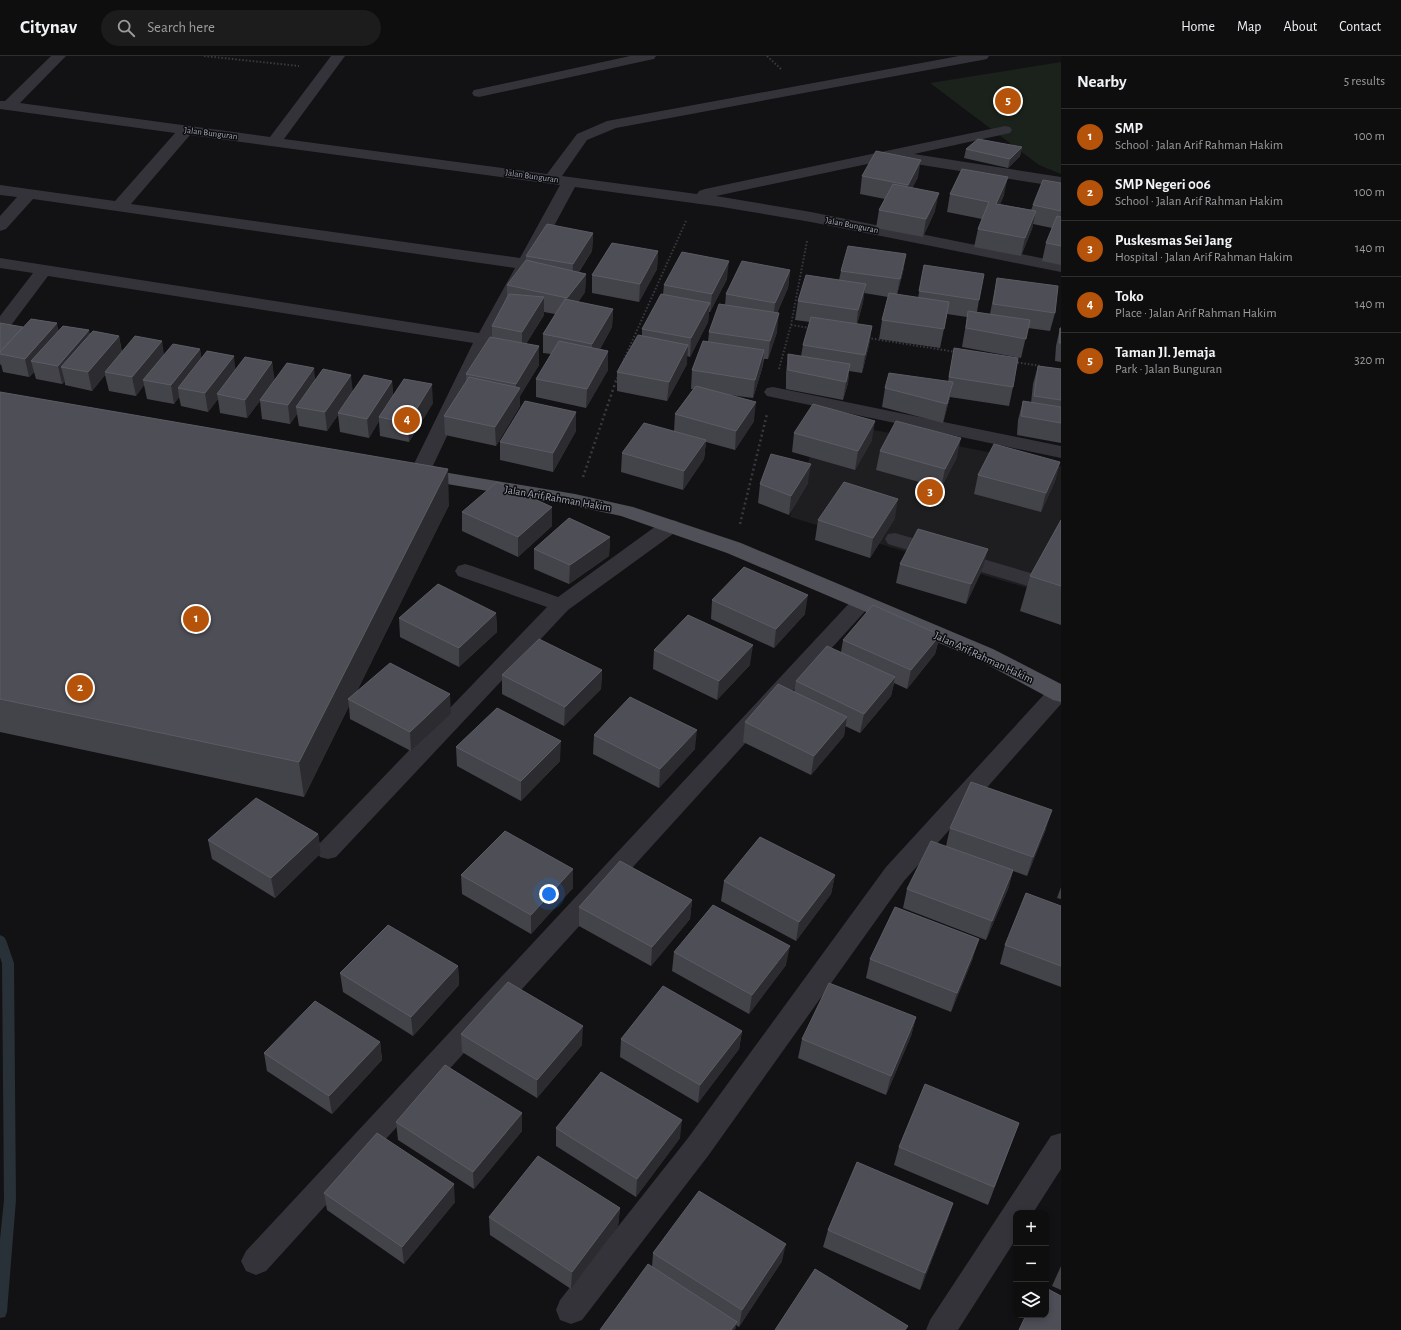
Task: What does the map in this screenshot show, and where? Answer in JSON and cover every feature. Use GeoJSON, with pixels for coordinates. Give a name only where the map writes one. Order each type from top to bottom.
{"type":"FeatureCollection","features":[{"type":"Feature","properties":{"kind":"main road","name":"Jalan Arif Rahman Hakim"},"geometry":{"type":"LineString","coordinates":[[396,470],[574,500],[626,511],[734,548],[985,654],[1060,693]]}},
{"type":"Feature","properties":{"kind":"street"},"geometry":{"type":"LineString","coordinates":[[4,106],[59,56]]}},
{"type":"Feature","properties":{"kind":"street"},"geometry":{"type":"LineString","coordinates":[[274,142],[338,56]]}},
{"type":"Feature","properties":{"kind":"street"},"geometry":{"type":"LineString","coordinates":[[479,93],[649,56]]}},
{"type":"Feature","properties":{"kind":"street"},"geometry":{"type":"LineString","coordinates":[[552,178],[582,137],[612,124],[982,56]]}},
{"type":"Feature","properties":{"kind":"street","name":"Jalan Bunguran"},"geometry":{"type":"LineString","coordinates":[[4,106],[693,198],[811,217],[1061,267]]}},
{"type":"Feature","properties":{"kind":"street"},"geometry":{"type":"LineString","coordinates":[[120,206],[186,130]]}},
{"type":"Feature","properties":{"kind":"street"},"geometry":{"type":"LineString","coordinates":[[693,198],[1005,130]]}},
{"type":"Feature","properties":{"kind":"street"},"geometry":{"type":"LineString","coordinates":[[890,155],[1061,182]]}},
{"type":"Feature","properties":{"kind":"street"},"geometry":{"type":"LineString","coordinates":[[396,504],[419,474],[484,339],[570,181]]}},
{"type":"Feature","properties":{"kind":"street"},"geometry":{"type":"LineString","coordinates":[[0,190],[524,264]]}},
{"type":"Feature","properties":{"kind":"street"},"geometry":{"type":"LineString","coordinates":[[0,226],[29,194]]}},
{"type":"Feature","properties":{"kind":"street"},"geometry":{"type":"LineString","coordinates":[[0,264],[484,339]]}},
{"type":"Feature","properties":{"kind":"street"},"geometry":{"type":"LineString","coordinates":[[0,328],[44,270]]}},
{"type":"Feature","properties":{"kind":"street"},"geometry":{"type":"LineString","coordinates":[[773,392],[1061,452]]}},
{"type":"Feature","properties":{"kind":"street"},"geometry":{"type":"LineString","coordinates":[[328,850],[561,605],[670,526]]}},
{"type":"Feature","properties":{"kind":"street"},"geometry":{"type":"LineString","coordinates":[[895,539],[1061,589]]}},
{"type":"Feature","properties":{"kind":"street"},"geometry":{"type":"LineString","coordinates":[[465,571],[561,605]]}},
{"type":"Feature","properties":{"kind":"street"},"geometry":{"type":"LineString","coordinates":[[256,1261],[862,602]]}},
{"type":"Feature","properties":{"kind":"street"},"geometry":{"type":"LineString","coordinates":[[572,1310],[698,1147],[895,874],[1060,693]]}},
{"type":"Feature","properties":{"kind":"street"},"geometry":{"type":"LineString","coordinates":[[1019,1210],[1061,1145]]}},
{"type":"Feature","properties":{"kind":"street"},"geometry":{"type":"LineString","coordinates":[[940,1330],[1013,1219]]}},
{"type":"Feature","properties":{"kind":"path"},"geometry":{"type":"LineString","coordinates":[[204,56],[328,70]]}},
{"type":"Feature","properties":{"kind":"path"},"geometry":{"type":"LineString","coordinates":[[574,500],[628,348],[693,198]]}},
{"type":"Feature","properties":{"kind":"path"},"geometry":{"type":"LineString","coordinates":[[791,325],[814,329]]}},
{"type":"Feature","properties":{"kind":"path"},"geometry":{"type":"LineString","coordinates":[[868,338],[961,353]]}},
{"type":"Feature","properties":{"kind":"path"},"geometry":{"type":"LineString","coordinates":[[1007,361],[1046,367]]}},
{"type":"Feature","properties":{"kind":"shaded area"},"geometry":{"type":"Polygon","coordinates":[[[1061,62],[1061,174],[1039,165],[930,83],[1061,62]]]}},
{"type":"Feature","properties":{"kind":"shaded area"},"geometry":{"type":"Polygon","coordinates":[[[822,420],[1061,466],[1061,598],[790,517],[822,420]]]}},
{"type":"Feature","properties":{"kind":"building"},"geometry":{"type":"Polygon","coordinates":[[[978,139],[1022,147],[1010,159],[966,149],[978,139]]]}},
{"type":"Feature","properties":{"kind":"building"},"geometry":{"type":"Polygon","coordinates":[[[876,151],[921,160],[908,185],[862,176],[876,151]]]}},
{"type":"Feature","properties":{"kind":"building"},"geometry":{"type":"Polygon","coordinates":[[[962,169],[1008,177],[996,204],[1036,211],[1025,238],[978,229],[989,202],[950,194],[962,169]]]}},
{"type":"Feature","properties":{"kind":"building"},"geometry":{"type":"Polygon","coordinates":[[[1043,180],[1061,183],[1061,211],[1033,205],[1043,180]]]}},
{"type":"Feature","properties":{"kind":"building"},"geometry":{"type":"Polygon","coordinates":[[[893,184],[939,193],[926,219],[879,210],[893,184]]]}},
{"type":"Feature","properties":{"kind":"building"},"geometry":{"type":"Polygon","coordinates":[[[1057,216],[1061,217],[1061,246],[1046,243],[1057,216]]]}},
{"type":"Feature","properties":{"kind":"building"},"geometry":{"type":"Polygon","coordinates":[[[547,224],[593,233],[573,264],[526,256],[547,224]]]}},
{"type":"Feature","properties":{"kind":"building"},"geometry":{"type":"Polygon","coordinates":[[[612,243],[658,251],[640,284],[592,275],[612,243]]]}},
{"type":"Feature","properties":{"kind":"building"},"geometry":{"type":"Polygon","coordinates":[[[848,246],[906,254],[900,279],[841,271],[848,246]]]}},
{"type":"Feature","properties":{"kind":"building"},"geometry":{"type":"Polygon","coordinates":[[[682,252],[729,261],[712,294],[664,285],[682,252]]]}},
{"type":"Feature","properties":{"kind":"building"},"geometry":{"type":"Polygon","coordinates":[[[526,260],[586,274],[567,298],[507,285],[526,260]]]}},
{"type":"Feature","properties":{"kind":"building"},"geometry":{"type":"Polygon","coordinates":[[[742,261],[790,270],[775,303],[726,294],[742,261]]]}},
{"type":"Feature","properties":{"kind":"building"},"geometry":{"type":"Polygon","coordinates":[[[924,265],[984,274],[979,300],[919,291],[924,265]]]}},
{"type":"Feature","properties":{"kind":"building"},"geometry":{"type":"Polygon","coordinates":[[[806,275],[866,284],[858,310],[798,301],[806,275]]]}},
{"type":"Feature","properties":{"kind":"building"},"geometry":{"type":"Polygon","coordinates":[[[997,278],[1058,286],[1055,313],[993,304],[997,278]]]}},
{"type":"Feature","properties":{"kind":"building"},"geometry":{"type":"Polygon","coordinates":[[[889,293],[949,302],[944,329],[882,320],[889,293]]]}},
{"type":"Feature","properties":{"kind":"building"},"geometry":{"type":"Polygon","coordinates":[[[509,294],[544,297],[522,332],[492,326],[509,294]]]}},
{"type":"Feature","properties":{"kind":"building"},"geometry":{"type":"Polygon","coordinates":[[[661,294],[710,303],[691,338],[642,329],[661,294]]]}},
{"type":"Feature","properties":{"kind":"building"},"geometry":{"type":"Polygon","coordinates":[[[565,299],[613,309],[592,344],[543,334],[565,299]]]}},
{"type":"Feature","properties":{"kind":"building"},"geometry":{"type":"Polygon","coordinates":[[[719,304],[779,313],[770,341],[709,332],[719,304]]]}},
{"type":"Feature","properties":{"kind":"building"},"geometry":{"type":"Polygon","coordinates":[[[968,311],[1030,320],[1026,339],[966,328],[968,311]]]}},
{"type":"Feature","properties":{"kind":"building"},"geometry":{"type":"Polygon","coordinates":[[[811,317],[872,326],[865,355],[803,345],[811,317]]]}},
{"type":"Feature","properties":{"kind":"building"},"geometry":{"type":"Polygon","coordinates":[[[31,319],[57,323],[25,359],[0,354],[0,352],[31,319]]]}},
{"type":"Feature","properties":{"kind":"building"},"geometry":{"type":"Polygon","coordinates":[[[0,323],[23,327],[0,352],[0,323]]]}},
{"type":"Feature","properties":{"kind":"building"},"geometry":{"type":"Polygon","coordinates":[[[63,326],[89,330],[58,366],[31,361],[63,326]]]}},
{"type":"Feature","properties":{"kind":"building"},"geometry":{"type":"Polygon","coordinates":[[[1060,328],[1061,343],[1059,343],[1060,328]]]}},
{"type":"Feature","properties":{"kind":"building"},"geometry":{"type":"Polygon","coordinates":[[[93,331],[119,336],[88,372],[61,367],[93,331]]]}},
{"type":"Feature","properties":{"kind":"building"},"geometry":{"type":"Polygon","coordinates":[[[638,335],[688,345],[669,382],[617,372],[638,335]]]}},
{"type":"Feature","properties":{"kind":"building"},"geometry":{"type":"Polygon","coordinates":[[[135,336],[162,341],[132,377],[105,372],[135,336]]]}},
{"type":"Feature","properties":{"kind":"building"},"geometry":{"type":"Polygon","coordinates":[[[490,337],[539,346],[516,384],[466,374],[490,337]]]}},
{"type":"Feature","properties":{"kind":"building"},"geometry":{"type":"Polygon","coordinates":[[[559,341],[608,351],[587,389],[536,379],[559,341]]]}},
{"type":"Feature","properties":{"kind":"building"},"geometry":{"type":"Polygon","coordinates":[[[703,341],[764,350],[755,380],[692,370],[703,341]]]}},
{"type":"Feature","properties":{"kind":"building"},"geometry":{"type":"Polygon","coordinates":[[[173,344],[200,349],[171,385],[143,380],[173,344]]]}},
{"type":"Feature","properties":{"kind":"building"},"geometry":{"type":"Polygon","coordinates":[[[954,348],[1018,358],[1013,387],[949,377],[954,348]]]}},
{"type":"Feature","properties":{"kind":"building"},"geometry":{"type":"Polygon","coordinates":[[[207,351],[234,356],[205,393],[178,388],[207,351]]]}},
{"type":"Feature","properties":{"kind":"building"},"geometry":{"type":"Polygon","coordinates":[[[788,354],[850,364],[846,382],[788,370],[788,354]]]}},
{"type":"Feature","properties":{"kind":"building"},"geometry":{"type":"Polygon","coordinates":[[[245,357],[272,362],[245,400],[217,394],[245,357]]]}},
{"type":"Feature","properties":{"kind":"building"},"geometry":{"type":"Polygon","coordinates":[[[287,363],[314,368],[288,405],[260,400],[287,363]]]}},
{"type":"Feature","properties":{"kind":"building"},"geometry":{"type":"Polygon","coordinates":[[[1038,366],[1061,369],[1061,400],[1034,396],[1038,366]]]}},
{"type":"Feature","properties":{"kind":"building"},"geometry":{"type":"Polygon","coordinates":[[[323,369],[351,375],[325,412],[296,407],[323,369]]]}},
{"type":"Feature","properties":{"kind":"building"},"geometry":{"type":"Polygon","coordinates":[[[889,373],[953,382],[947,404],[885,388],[889,373]]]}},
{"type":"Feature","properties":{"kind":"building"},"geometry":{"type":"Polygon","coordinates":[[[364,375],[392,381],[367,419],[338,413],[364,375]]]}},
{"type":"Feature","properties":{"kind":"building"},"geometry":{"type":"Polygon","coordinates":[[[469,377],[520,388],[495,427],[444,416],[469,377]]]}},
{"type":"Feature","properties":{"kind":"building"},"geometry":{"type":"Polygon","coordinates":[[[404,379],[432,384],[408,423],[379,417],[404,379]]]}},
{"type":"Feature","properties":{"kind":"building"},"geometry":{"type":"Polygon","coordinates":[[[696,386],[756,402],[736,431],[675,414],[696,386]]]}},
{"type":"Feature","properties":{"kind":"building"},"geometry":{"type":"Polygon","coordinates":[[[0,392],[448,469],[299,762],[0,699],[0,392]]]}},
{"type":"Feature","properties":{"kind":"building"},"geometry":{"type":"Polygon","coordinates":[[[525,401],[576,412],[553,453],[500,442],[525,401]]]}},
{"type":"Feature","properties":{"kind":"building"},"geometry":{"type":"Polygon","coordinates":[[[1023,401],[1061,407],[1061,423],[1021,416],[1023,401]]]}},
{"type":"Feature","properties":{"kind":"building"},"geometry":{"type":"Polygon","coordinates":[[[813,404],[875,421],[858,451],[794,433],[813,404]]]}},
{"type":"Feature","properties":{"kind":"building"},"geometry":{"type":"Polygon","coordinates":[[[896,421],[961,438],[945,469],[880,451],[896,421]]]}},
{"type":"Feature","properties":{"kind":"building"},"geometry":{"type":"Polygon","coordinates":[[[644,423],[706,440],[684,471],[622,453],[644,423]]]}},
{"type":"Feature","properties":{"kind":"building"},"geometry":{"type":"Polygon","coordinates":[[[994,444],[1060,462],[1046,493],[978,475],[994,444]]]}},
{"type":"Feature","properties":{"kind":"building"},"geometry":{"type":"Polygon","coordinates":[[[771,454],[811,464],[791,496],[760,484],[771,454]]]}},
{"type":"Feature","properties":{"kind":"building"},"geometry":{"type":"Polygon","coordinates":[[[497,482],[552,507],[518,537],[462,512],[497,482]]]}},
{"type":"Feature","properties":{"kind":"building"},"geometry":{"type":"Polygon","coordinates":[[[844,482],[898,499],[873,538],[818,520],[844,482]]]}},
{"type":"Feature","properties":{"kind":"building"},"geometry":{"type":"Polygon","coordinates":[[[569,518],[610,537],[570,565],[534,549],[569,518]]]}},
{"type":"Feature","properties":{"kind":"building"},"geometry":{"type":"Polygon","coordinates":[[[1061,520],[1061,586],[1030,576],[1061,520]]]}},
{"type":"Feature","properties":{"kind":"building"},"geometry":{"type":"Polygon","coordinates":[[[918,529],[988,549],[971,584],[900,564],[918,529]]]}},
{"type":"Feature","properties":{"kind":"building"},"geometry":{"type":"Polygon","coordinates":[[[744,567],[808,595],[776,629],[712,600],[744,567]]]}},
{"type":"Feature","properties":{"kind":"building"},"geometry":{"type":"Polygon","coordinates":[[[438,584],[496,613],[459,648],[399,618],[438,584]]]}},
{"type":"Feature","properties":{"kind":"building"},"geometry":{"type":"Polygon","coordinates":[[[873,605],[940,635],[911,670],[843,640],[873,605]]]}},
{"type":"Feature","properties":{"kind":"building"},"geometry":{"type":"Polygon","coordinates":[[[688,615],[753,645],[719,681],[654,650],[688,615]]]}},
{"type":"Feature","properties":{"kind":"building"},"geometry":{"type":"Polygon","coordinates":[[[539,639],[602,670],[565,707],[502,675],[539,639]]]}},
{"type":"Feature","properties":{"kind":"building"},"geometry":{"type":"Polygon","coordinates":[[[827,646],[895,677],[864,714],[796,681],[827,646]]]}},
{"type":"Feature","properties":{"kind":"building"},"geometry":{"type":"Polygon","coordinates":[[[390,663],[450,694],[410,732],[348,699],[390,663]]]}},
{"type":"Feature","properties":{"kind":"building"},"geometry":{"type":"Polygon","coordinates":[[[778,684],[847,717],[814,756],[745,722],[778,684]]]}},
{"type":"Feature","properties":{"kind":"building"},"geometry":{"type":"Polygon","coordinates":[[[630,697],[697,730],[660,769],[594,735],[630,697]]]}},
{"type":"Feature","properties":{"kind":"building"},"geometry":{"type":"Polygon","coordinates":[[[497,708],[561,741],[521,781],[456,747],[497,708]]]}},
{"type":"Feature","properties":{"kind":"building"},"geometry":{"type":"Polygon","coordinates":[[[971,782],[1052,810],[1033,857],[950,828],[971,782]]]}},
{"type":"Feature","properties":{"kind":"building"},"geometry":{"type":"Polygon","coordinates":[[[256,798],[318,834],[271,878],[208,840],[256,798]]]}},
{"type":"Feature","properties":{"kind":"building"},"geometry":{"type":"Polygon","coordinates":[[[505,831],[573,869],[531,915],[461,875],[505,831]]]}},
{"type":"Feature","properties":{"kind":"building"},"geometry":{"type":"Polygon","coordinates":[[[760,837],[835,875],[799,922],[724,881],[760,837]]]}},
{"type":"Feature","properties":{"kind":"building"},"geometry":{"type":"Polygon","coordinates":[[[931,841],[1013,870],[992,921],[907,889],[931,841]]]}},
{"type":"Feature","properties":{"kind":"building"},"geometry":{"type":"Polygon","coordinates":[[[620,861],[692,900],[652,947],[579,907],[620,861]]]}},
{"type":"Feature","properties":{"kind":"building"},"geometry":{"type":"Polygon","coordinates":[[[1026,893],[1061,906],[1061,966],[1005,945],[1026,893]]]}},
{"type":"Feature","properties":{"kind":"building"},"geometry":{"type":"Polygon","coordinates":[[[713,905],[790,946],[752,995],[674,952],[713,905]]]}},
{"type":"Feature","properties":{"kind":"building"},"geometry":{"type":"Polygon","coordinates":[[[895,907],[979,939],[957,993],[870,959],[895,907]]]}},
{"type":"Feature","properties":{"kind":"building"},"geometry":{"type":"Polygon","coordinates":[[[388,925],[458,966],[411,1017],[340,973],[388,925]]]}},
{"type":"Feature","properties":{"kind":"building"},"geometry":{"type":"Polygon","coordinates":[[[508,982],[583,1026],[537,1080],[461,1034],[508,982]]]}},
{"type":"Feature","properties":{"kind":"building"},"geometry":{"type":"Polygon","coordinates":[[[829,983],[916,1017],[891,1076],[802,1039],[829,983]]]}},
{"type":"Feature","properties":{"kind":"building"},"geometry":{"type":"Polygon","coordinates":[[[663,986],[742,1031],[700,1085],[621,1039],[663,986]]]}},
{"type":"Feature","properties":{"kind":"building"},"geometry":{"type":"Polygon","coordinates":[[[315,1001],[380,1042],[329,1096],[264,1053],[315,1001]]]}},
{"type":"Feature","properties":{"kind":"building"},"geometry":{"type":"Polygon","coordinates":[[[445,1065],[522,1113],[473,1172],[396,1122],[445,1065]]]}},
{"type":"Feature","properties":{"kind":"building"},"geometry":{"type":"Polygon","coordinates":[[[601,1072],[682,1120],[637,1179],[556,1128],[601,1072]]]}},
{"type":"Feature","properties":{"kind":"building"},"geometry":{"type":"Polygon","coordinates":[[[925,1084],[1019,1123],[994,1187],[899,1147],[925,1084]]]}},
{"type":"Feature","properties":{"kind":"building"},"geometry":{"type":"Polygon","coordinates":[[[377,1133],[454,1184],[402,1247],[324,1193],[377,1133]]]}},
{"type":"Feature","properties":{"kind":"building"},"geometry":{"type":"Polygon","coordinates":[[[538,1156],[620,1208],[572,1272],[489,1217],[538,1156]]]}},
{"type":"Feature","properties":{"kind":"building"},"geometry":{"type":"Polygon","coordinates":[[[857,1162],[953,1203],[925,1273],[828,1230],[857,1162]]]}},
{"type":"Feature","properties":{"kind":"building"},"geometry":{"type":"Polygon","coordinates":[[[699,1191],[786,1244],[742,1310],[653,1253],[699,1191]]]}},
{"type":"Feature","properties":{"kind":"building"},"geometry":{"type":"Polygon","coordinates":[[[648,1264],[737,1322],[731,1330],[600,1330],[648,1264]]]}},
{"type":"Feature","properties":{"kind":"building"},"geometry":{"type":"Polygon","coordinates":[[[815,1269],[908,1326],[905,1330],[775,1330],[815,1269]]]}},
{"type":"Feature","properties":{"kind":"building"},"geometry":{"type":"Polygon","coordinates":[[[1049,1290],[1061,1296],[1061,1330],[1019,1330],[1025,1318],[1049,1318],[1049,1290]]]}},
{"type":"Feature","properties":{"kind":"waterway"},"geometry":{"type":"LineString","coordinates":[[0,940],[8,963],[10,1200],[0,1312]]}},
{"type":"Feature","properties":{"kind":"place","name":"Taman Jl. Jemaja"},"geometry":{"type":"Point","coordinates":[1008,101]}},
{"type":"Feature","properties":{"kind":"place","name":"Toko"},"geometry":{"type":"Point","coordinates":[407,420]}},
{"type":"Feature","properties":{"kind":"place","name":"Puskesmas Sei Jang"},"geometry":{"type":"Point","coordinates":[930,492]}},
{"type":"Feature","properties":{"kind":"place","name":"SMP"},"geometry":{"type":"Point","coordinates":[196,619]}},
{"type":"Feature","properties":{"kind":"place","name":"SMP Negeri 006"},"geometry":{"type":"Point","coordinates":[80,688]}}]}
